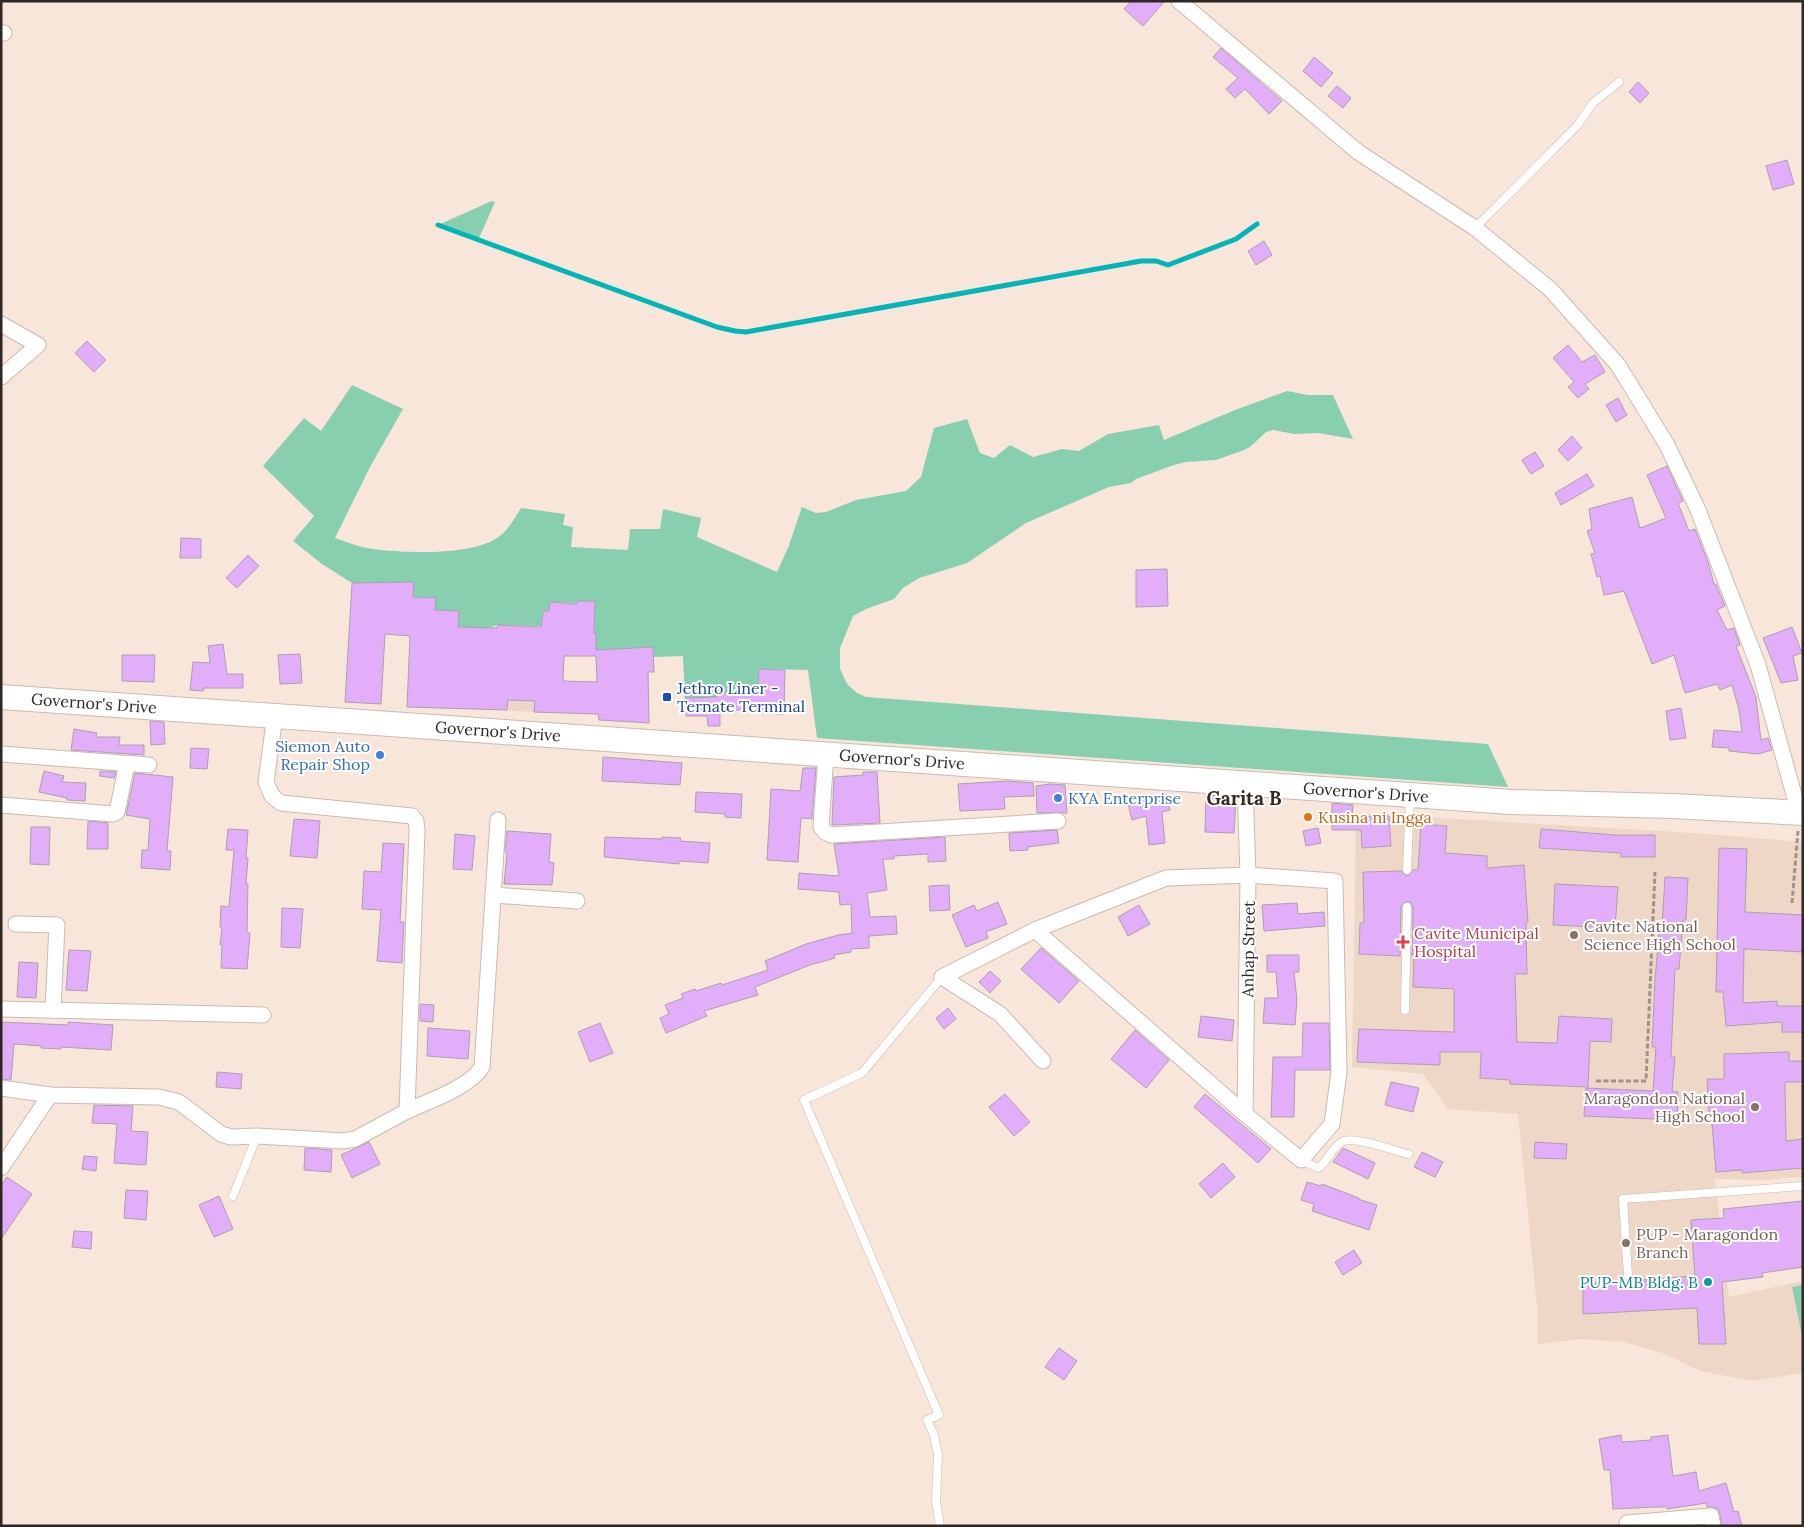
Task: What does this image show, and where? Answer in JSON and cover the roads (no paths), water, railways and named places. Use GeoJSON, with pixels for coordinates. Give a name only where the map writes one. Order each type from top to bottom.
{"type":"FeatureCollection","features":[{"type":"Feature","properties":{"kind":"main road","name":"Governor's Drive"},"geometry":{"type":"LineString","coordinates":[[1,697],[1511,802],[1672,806],[1800,818]]}},
{"type":"Feature","properties":{"kind":"street"},"geometry":{"type":"LineString","coordinates":[[1179,1],[1358,152],[1475,228],[1550,289],[1618,365],[1667,445],[1698,510],[1758,665],[1800,818]]}},
{"type":"Feature","properties":{"kind":"street"},"geometry":{"type":"LineString","coordinates":[[1,324],[38,344],[1,377]]}},
{"type":"Feature","properties":{"kind":"street"},"geometry":{"type":"LineString","coordinates":[[275,715],[266,782],[272,796],[281,803],[412,816],[416,821],[407,1111]]}},
{"type":"Feature","properties":{"kind":"street"},"geometry":{"type":"LineString","coordinates":[[1,754],[149,765]]}},
{"type":"Feature","properties":{"kind":"street"},"geometry":{"type":"LineString","coordinates":[[826,754],[821,827],[831,835],[1058,821]]}},
{"type":"Feature","properties":{"kind":"street"},"geometry":{"type":"LineString","coordinates":[[1,805],[113,814],[117,812],[128,764]]}},
{"type":"Feature","properties":{"kind":"street","name":"Anhap Street"},"geometry":{"type":"LineString","coordinates":[[1245,783],[1248,874],[1246,1114]]}},
{"type":"Feature","properties":{"kind":"street"},"geometry":{"type":"LineString","coordinates":[[1,1088],[50,1095],[159,1097],[179,1102],[221,1134],[231,1137],[257,1136],[343,1141],[354,1139],[467,1082],[477,1075],[482,1066],[498,820]]}},
{"type":"Feature","properties":{"kind":"street"},"geometry":{"type":"LineString","coordinates":[[942,977],[1035,930],[1166,878],[1248,874],[1335,881],[1339,1072],[1332,1124],[1301,1160],[1035,930]]}},
{"type":"Feature","properties":{"kind":"street"},"geometry":{"type":"LineString","coordinates":[[493,895],[577,901]]}},
{"type":"Feature","properties":{"kind":"street"},"geometry":{"type":"LineString","coordinates":[[16,924],[57,926],[53,1010]]}},
{"type":"Feature","properties":{"kind":"street"},"geometry":{"type":"LineString","coordinates":[[942,977],[1000,1014],[1043,1061]]}},
{"type":"Feature","properties":{"kind":"street"},"geometry":{"type":"LineString","coordinates":[[1,1009],[263,1015]]}},
{"type":"Feature","properties":{"kind":"street"},"geometry":{"type":"LineString","coordinates":[[1,1168],[50,1095]]}},
{"type":"Feature","properties":{"kind":"street"},"geometry":{"type":"LineString","coordinates":[[1627,1526],[1627,1523],[1711,1516],[1713,1526]]}},
{"type":"Feature","properties":{"kind":"lane"},"geometry":{"type":"LineString","coordinates":[[1475,228],[1576,126],[1593,103],[1619,82]]}},
{"type":"Feature","properties":{"kind":"lane"},"geometry":{"type":"LineString","coordinates":[[1407,870],[1410,795]]}},
{"type":"Feature","properties":{"kind":"lane"},"geometry":{"type":"LineString","coordinates":[[1405,1010],[1407,906]]}},
{"type":"Feature","properties":{"kind":"lane"},"geometry":{"type":"LineString","coordinates":[[940,1526],[936,1501],[938,1455],[934,1435],[927,1420],[939,1415],[804,1100],[862,1074],[942,977]]}},
{"type":"Feature","properties":{"kind":"lane"},"geometry":{"type":"LineString","coordinates":[[233,1196],[257,1136]]}},
{"type":"Feature","properties":{"kind":"lane"},"geometry":{"type":"LineString","coordinates":[[1301,1160],[1318,1168],[1325,1164],[1333,1150],[1343,1141],[1352,1140],[1408,1154]]}},
{"type":"Feature","properties":{"kind":"lane"},"geometry":{"type":"LineString","coordinates":[[1628,1275],[1623,1199],[1803,1186]]}},
{"type":"Feature","properties":{"kind":"waterway"},"geometry":{"type":"LineString","coordinates":[[438,225],[717,327],[746,332],[1141,261],[1156,261],[1168,265],[1236,239],[1257,224]]}},
{"type":"Feature","properties":{"kind":"place","name":"Jethro Liner - Ternate Terminal"},"geometry":{"type":"Point","coordinates":[667,697]}},
{"type":"Feature","properties":{"kind":"place","name":"Siemon Auto Repair Shop"},"geometry":{"type":"Point","coordinates":[380,755]}},
{"type":"Feature","properties":{"kind":"place","name":"KYA Enterprise"},"geometry":{"type":"Point","coordinates":[1058,798]}},
{"type":"Feature","properties":{"kind":"place","name":"Kusina ni Ingga"},"geometry":{"type":"Point","coordinates":[1308,817]}},
{"type":"Feature","properties":{"kind":"place","name":"Cavite National Science High School"},"geometry":{"type":"Point","coordinates":[1574,935]}},
{"type":"Feature","properties":{"kind":"place","name":"Cavite Municipal Hospital"},"geometry":{"type":"Point","coordinates":[1403,942]}},
{"type":"Feature","properties":{"kind":"place","name":"Maragondon National High School"},"geometry":{"type":"Point","coordinates":[1755,1107]}},
{"type":"Feature","properties":{"kind":"place","name":"PUP - Maragondon Branch"},"geometry":{"type":"Point","coordinates":[1626,1243]}},
{"type":"Feature","properties":{"kind":"place","name":"PUP-MB Bldg. B"},"geometry":{"type":"Point","coordinates":[1708,1282]}},
{"type":"Feature","properties":{"kind":"district","name":"Garita B"},"geometry":{"type":"Point","coordinates":[1244,798]}}]}
